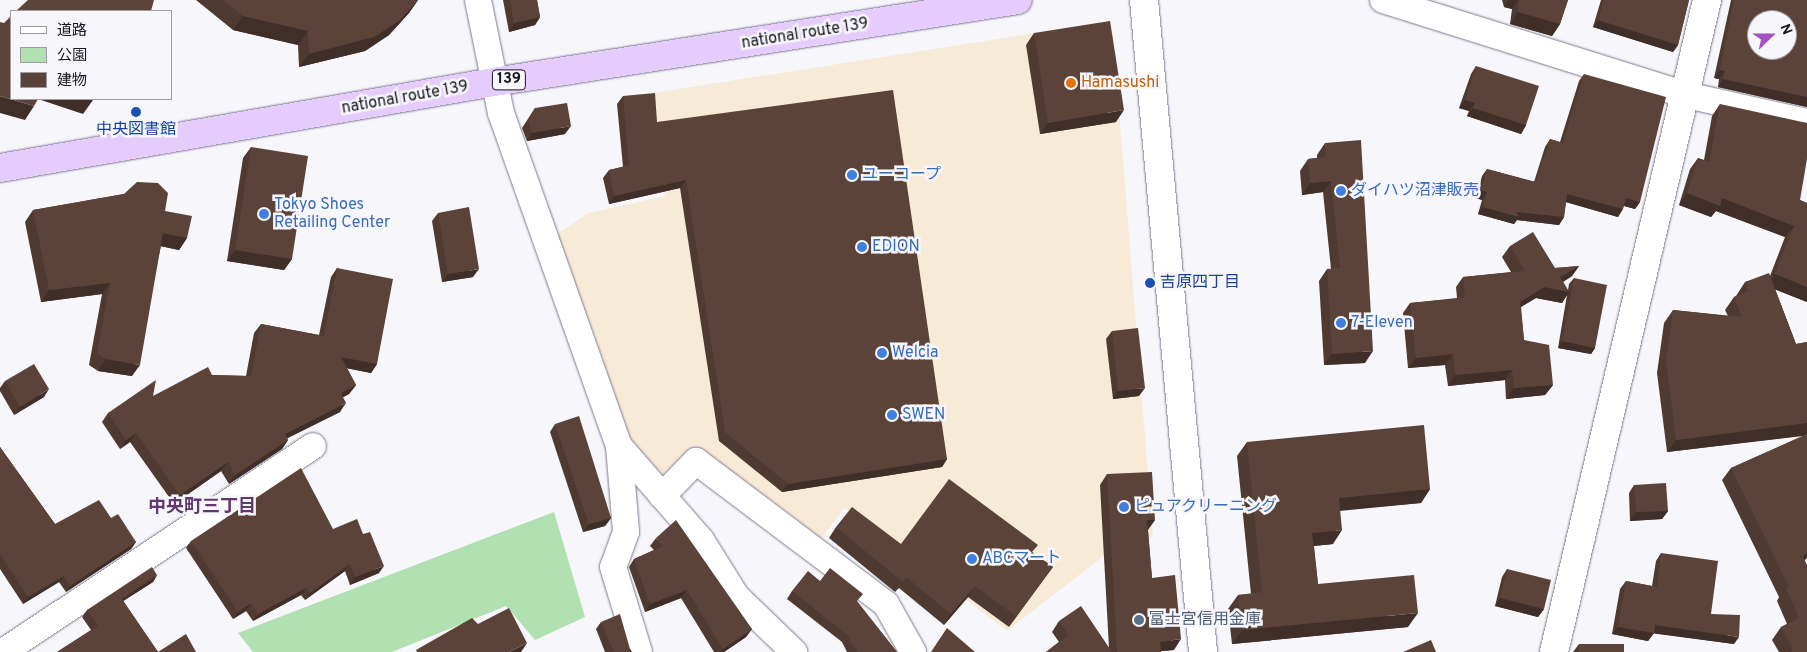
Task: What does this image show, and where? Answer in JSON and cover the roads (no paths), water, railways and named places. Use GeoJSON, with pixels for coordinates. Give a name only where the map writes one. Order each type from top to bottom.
{"type":"FeatureCollection","features":[{"type":"Feature","properties":{"kind":"highway","name":"national route 139"},"geometry":{"type":"LineString","coordinates":[[0,168],[494,82],[1018,0]]}},
{"type":"Feature","properties":{"kind":"street"},"geometry":{"type":"LineString","coordinates":[[478,0],[494,82],[544,244],[619,446],[626,532],[613,567],[639,652]]}},
{"type":"Feature","properties":{"kind":"street"},"geometry":{"type":"LineString","coordinates":[[1144,0],[1203,652]]}},
{"type":"Feature","properties":{"kind":"street"},"geometry":{"type":"LineString","coordinates":[[1383,0],[1686,95],[1807,122]]}},
{"type":"Feature","properties":{"kind":"street"},"geometry":{"type":"LineString","coordinates":[[1554,652],[1708,0]]}},
{"type":"Feature","properties":{"kind":"street"},"geometry":{"type":"LineString","coordinates":[[3,652],[313,446]]}},
{"type":"Feature","properties":{"kind":"street"},"geometry":{"type":"LineString","coordinates":[[619,446],[701,540],[736,596],[794,652]]}},
{"type":"Feature","properties":{"kind":"street"},"geometry":{"type":"LineString","coordinates":[[662,496],[696,461],[886,604],[913,652]]}},
{"type":"Feature","properties":{"kind":"place","name":"Hamasushi"},"geometry":{"type":"Point","coordinates":[1071,83]}},
{"type":"Feature","properties":{"kind":"place","name":"中央図書館"},"geometry":{"type":"Point","coordinates":[136,112]}},
{"type":"Feature","properties":{"kind":"place","name":"ユーコープ"},"geometry":{"type":"Point","coordinates":[852,175]}},
{"type":"Feature","properties":{"kind":"place","name":"ダイハツ沼津販売"},"geometry":{"type":"Point","coordinates":[1341,191]}},
{"type":"Feature","properties":{"kind":"place","name":"Tokyo Shoes Retailing Center"},"geometry":{"type":"Point","coordinates":[264,214]}},
{"type":"Feature","properties":{"kind":"place","name":"EDION"},"geometry":{"type":"Point","coordinates":[862,247]}},
{"type":"Feature","properties":{"kind":"place","name":"吉原四丁目"},"geometry":{"type":"Point","coordinates":[1150,283]}},
{"type":"Feature","properties":{"kind":"place","name":"7-Eleven"},"geometry":{"type":"Point","coordinates":[1341,323]}},
{"type":"Feature","properties":{"kind":"place","name":"Welcia"},"geometry":{"type":"Point","coordinates":[882,353]}},
{"type":"Feature","properties":{"kind":"place","name":"SWEN"},"geometry":{"type":"Point","coordinates":[892,415]}},
{"type":"Feature","properties":{"kind":"place","name":"ピュアクリーニング"},"geometry":{"type":"Point","coordinates":[1124,507]}},
{"type":"Feature","properties":{"kind":"place","name":"ABCマート"},"geometry":{"type":"Point","coordinates":[972,559]}},
{"type":"Feature","properties":{"kind":"place","name":"富士宮信用金庫"},"geometry":{"type":"Point","coordinates":[1139,620]}},
{"type":"Feature","properties":{"kind":"district","name":"中央町三丁目"},"geometry":{"type":"Point","coordinates":[202,508]}}]}
